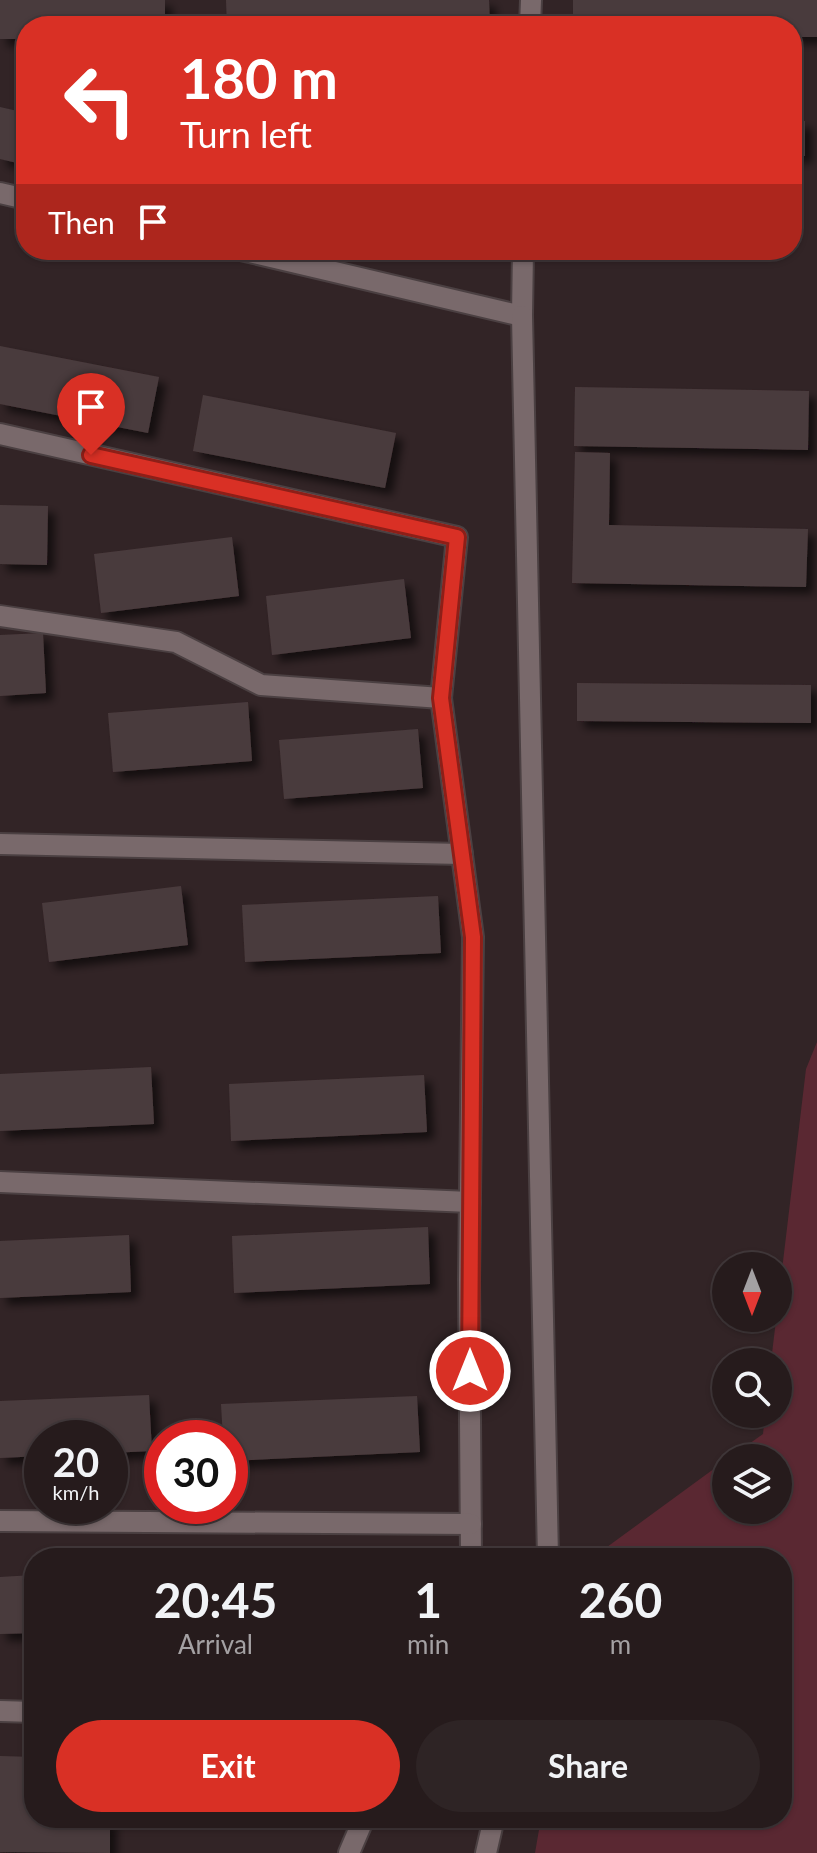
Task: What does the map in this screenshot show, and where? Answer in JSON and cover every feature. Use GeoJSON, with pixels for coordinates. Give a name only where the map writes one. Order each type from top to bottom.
{"type":"FeatureCollection","features":[{"type":"Feature","properties":{"kind":"street"},"geometry":{"type":"LineString","coordinates":[[284,260],[522,316]]}},
{"type":"Feature","properties":{"kind":"street"},"geometry":{"type":"LineString","coordinates":[[523,260],[548,1548]]}},
{"type":"Feature","properties":{"kind":"street"},"geometry":{"type":"LineString","coordinates":[[0,434],[457,537],[441,698],[473,937],[471,1548]]}},
{"type":"Feature","properties":{"kind":"street"},"geometry":{"type":"LineString","coordinates":[[0,616],[176,642],[261,685],[441,698]]}},
{"type":"Feature","properties":{"kind":"street"},"geometry":{"type":"LineString","coordinates":[[0,844],[462,854]]}},
{"type":"Feature","properties":{"kind":"street"},"geometry":{"type":"LineString","coordinates":[[0,1182],[470,1202]]}},
{"type":"Feature","properties":{"kind":"street"},"geometry":{"type":"LineString","coordinates":[[0,1521],[471,1524]]}},
{"type":"Feature","properties":{"kind":"street"},"geometry":{"type":"LineString","coordinates":[[0,1711],[24,1712]]}},
{"type":"Feature","properties":{"kind":"street"},"geometry":{"type":"LineString","coordinates":[[349,1853],[360,1828]]}},
{"type":"Feature","properties":{"kind":"street"},"geometry":{"type":"LineString","coordinates":[[486,1853],[492,1828]]}},
{"type":"Feature","properties":{"kind":"shaded area"},"geometry":{"type":"Polygon","coordinates":[[[817,1042],[817,1853],[535,1853],[539,1828],[792,1828],[792,1548],[606,1548],[712,1470],[712,1524],[792,1524],[792,1444],[749,1444],[763,1434],[764,1428],[792,1428],[792,1348],[773,1348],[775,1332],[792,1332],[792,1252],[784,1252],[806,1069],[817,1042]]]}},
{"type":"Feature","properties":{"kind":"building"},"geometry":{"type":"Polygon","coordinates":[[[0,0],[165,0],[165,16],[16,16],[16,39],[0,39],[0,0]]]}},
{"type":"Feature","properties":{"kind":"building"},"geometry":{"type":"Polygon","coordinates":[[[226,0],[489,0],[490,16],[227,16],[226,0]]]}},
{"type":"Feature","properties":{"kind":"building"},"geometry":{"type":"Polygon","coordinates":[[[573,0],[817,0],[817,37],[802,37],[802,16],[573,16],[573,0]]]}},
{"type":"Feature","properties":{"kind":"building"},"geometry":{"type":"Polygon","coordinates":[[[0,107],[16,111],[16,163],[0,159],[0,107]]]}},
{"type":"Feature","properties":{"kind":"building"},"geometry":{"type":"Polygon","coordinates":[[[802,121],[805,121],[805,156],[802,156],[802,121]]]}},
{"type":"Feature","properties":{"kind":"building"},"geometry":{"type":"Polygon","coordinates":[[[0,346],[159,377],[148,433],[0,404],[0,346]]]}},
{"type":"Feature","properties":{"kind":"building"},"geometry":{"type":"Polygon","coordinates":[[[575,387],[809,391],[808,450],[574,446],[575,387]]]}},
{"type":"Feature","properties":{"kind":"building"},"geometry":{"type":"Polygon","coordinates":[[[203,395],[396,433],[385,488],[193,451],[203,395]]]}},
{"type":"Feature","properties":{"kind":"building"},"geometry":{"type":"Polygon","coordinates":[[[575,452],[610,453],[609,525],[808,529],[806,587],[572,583],[575,452]]]}},
{"type":"Feature","properties":{"kind":"building"},"geometry":{"type":"Polygon","coordinates":[[[0,505],[48,506],[47,565],[0,564],[0,505]]]}},
{"type":"Feature","properties":{"kind":"building"},"geometry":{"type":"Polygon","coordinates":[[[232,537],[239,596],[101,613],[94,554],[232,537]]]}},
{"type":"Feature","properties":{"kind":"building"},"geometry":{"type":"Polygon","coordinates":[[[404,579],[411,638],[272,655],[266,596],[404,579]]]}},
{"type":"Feature","properties":{"kind":"building"},"geometry":{"type":"Polygon","coordinates":[[[43,633],[46,693],[0,696],[0,635],[43,633]]]}},
{"type":"Feature","properties":{"kind":"building"},"geometry":{"type":"Polygon","coordinates":[[[577,683],[811,685],[811,723],[577,721],[577,683]]]}},
{"type":"Feature","properties":{"kind":"building"},"geometry":{"type":"Polygon","coordinates":[[[248,702],[252,761],[113,772],[108,713],[248,702]]]}},
{"type":"Feature","properties":{"kind":"building"},"geometry":{"type":"Polygon","coordinates":[[[418,729],[423,788],[284,799],[279,740],[418,729]]]}},
{"type":"Feature","properties":{"kind":"building"},"geometry":{"type":"Polygon","coordinates":[[[181,886],[188,945],[49,962],[42,903],[181,886]]]}},
{"type":"Feature","properties":{"kind":"building"},"geometry":{"type":"Polygon","coordinates":[[[438,896],[441,953],[245,962],[242,905],[438,896]]]}},
{"type":"Feature","properties":{"kind":"building"},"geometry":{"type":"Polygon","coordinates":[[[151,1067],[154,1124],[0,1131],[0,1074],[151,1067]]]}},
{"type":"Feature","properties":{"kind":"building"},"geometry":{"type":"Polygon","coordinates":[[[424,1075],[427,1132],[231,1141],[229,1084],[424,1075]]]}},
{"type":"Feature","properties":{"kind":"building"},"geometry":{"type":"Polygon","coordinates":[[[428,1227],[430,1284],[234,1293],[232,1236],[428,1227]]]}},
{"type":"Feature","properties":{"kind":"building"},"geometry":{"type":"Polygon","coordinates":[[[129,1235],[131,1292],[0,1298],[0,1241],[129,1235]]]}},
{"type":"Feature","properties":{"kind":"building"},"geometry":{"type":"Polygon","coordinates":[[[149,1395],[150,1420],[144,1420],[144,1451],[128,1452],[128,1420],[24,1420],[24,1457],[0,1458],[0,1401],[149,1395]]]}},
{"type":"Feature","properties":{"kind":"building"},"geometry":{"type":"Polygon","coordinates":[[[417,1396],[420,1452],[248,1460],[248,1420],[222,1420],[221,1404],[417,1396]]]}},
{"type":"Feature","properties":{"kind":"building"},"geometry":{"type":"Polygon","coordinates":[[[24,1576],[24,1633],[0,1634],[0,1577],[24,1576]]]}},
{"type":"Feature","properties":{"kind":"building"},"geometry":{"type":"Polygon","coordinates":[[[0,1756],[24,1757],[24,1828],[110,1828],[110,1853],[0,1852],[0,1756]]]}},
{"type":"Feature","properties":{"kind":"route"},"geometry":{"type":"LineString","coordinates":[[91,455],[457,537],[441,698],[473,937],[470,1371]]}}]}
